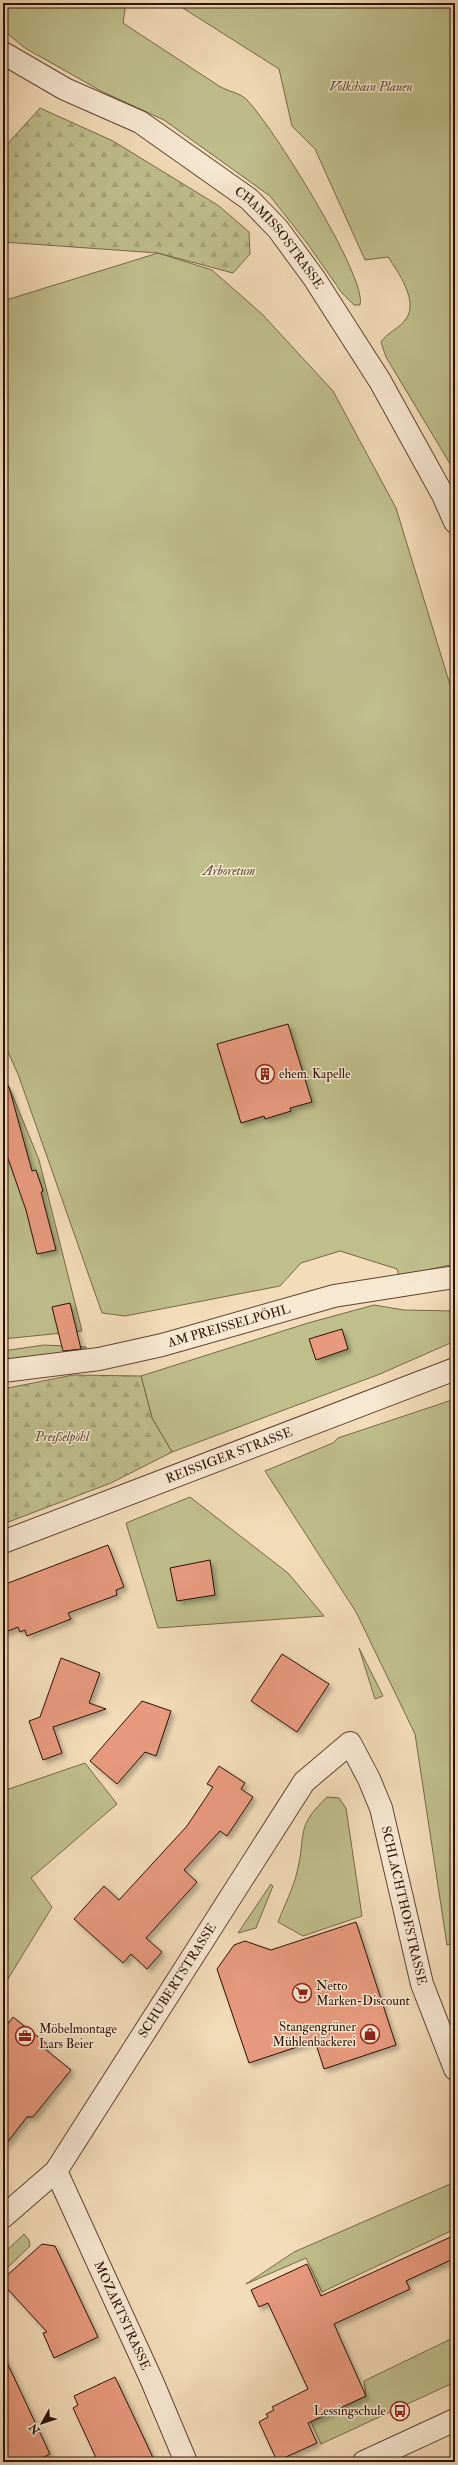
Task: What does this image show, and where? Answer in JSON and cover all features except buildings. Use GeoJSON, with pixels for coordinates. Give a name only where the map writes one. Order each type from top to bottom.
{"type":"FeatureCollection","features":[{"type":"Feature","properties":{"kind":"street","name":"CHAMISSOSTRASSE"},"geometry":{"type":"LineString","coordinates":[[3,53],[65,89],[140,122],[249,199],[278,230],[314,278],[380,381],[440,488],[455,522]]}},
{"type":"Feature","properties":{"kind":"street","name":"AM PREISSELPÖHL"},"geometry":{"type":"LineString","coordinates":[[3,1371],[99,1359],[162,1345],[334,1296],[455,1278]]}},
{"type":"Feature","properties":{"kind":"street","name":"REISSIGER STRASSE"},"geometry":{"type":"LineString","coordinates":[[3,1542],[455,1369]]}},
{"type":"Feature","properties":{"kind":"street","name":"SCHLACHTHOFSTRASSE"},"geometry":{"type":"LineString","coordinates":[[350,1743],[369,1779],[380,1808],[422,1984],[455,2069]]}},
{"type":"Feature","properties":{"kind":"street","name":"SCHUBERTSTRASSE"},"geometry":{"type":"LineString","coordinates":[[3,2217],[56,2171],[304,1782],[350,1743]]}},
{"type":"Feature","properties":{"kind":"street","name":"MOZARTSTRASSE"},"geometry":{"type":"LineString","coordinates":[[56,2171],[152,2381],[186,2462]]}},
{"type":"Feature","properties":{"kind":"street"},"geometry":{"type":"LineString","coordinates":[[364,2462],[455,2420]]}},
{"type":"Feature","properties":{"kind":"green space"},"geometry":{"type":"Polygon","coordinates":[[[3,3],[126,3],[123,23],[219,86],[246,99],[258,113],[295,167],[334,234],[349,265],[358,289],[360,305],[354,305],[342,293],[307,243],[270,196],[164,120],[101,91],[25,48],[3,30],[3,3]]]}},
{"type":"Feature","properties":{"kind":"green space","name":"Volkshain Plauen"},"geometry":{"type":"Polygon","coordinates":[[[175,3],[455,3],[455,155],[451,157],[455,163],[455,472],[386,357],[381,342],[406,319],[410,304],[406,287],[402,278],[388,257],[365,260],[315,149],[292,126],[279,69],[175,3]]]}},
{"type":"Feature","properties":{"kind":"green space"},"geometry":{"type":"Polygon","coordinates":[[[40,108],[113,141],[219,206],[249,232],[250,254],[233,273],[158,253],[3,242],[3,149],[40,108]]]}},
{"type":"Feature","properties":{"kind":"green space","name":"Arboretum"},"geometry":{"type":"Polygon","coordinates":[[[158,253],[212,270],[262,314],[333,391],[396,508],[455,701],[455,1264],[399,1276],[397,1269],[340,1251],[301,1263],[280,1286],[125,1316],[102,1313],[18,1074],[3,1041],[3,301],[158,253]]]}},
{"type":"Feature","properties":{"kind":"green space"},"geometry":{"type":"Polygon","coordinates":[[[3,1072],[39,1160],[82,1331],[3,1339],[3,1072]]]}},
{"type":"Feature","properties":{"kind":"green space"},"geometry":{"type":"Polygon","coordinates":[[[374,1305],[404,1310],[455,1311],[455,1341],[380,1374],[172,1452],[152,1418],[141,1376],[308,1323],[374,1305]]]}},
{"type":"Feature","properties":{"kind":"green space"},"geometry":{"type":"Polygon","coordinates":[[[44,1345],[86,1347],[87,1352],[3,1362],[3,1351],[44,1345]]]}},
{"type":"Feature","properties":{"kind":"green space","name":"Preißelpöhl"},"geometry":{"type":"Polygon","coordinates":[[[73,1375],[141,1376],[152,1418],[172,1452],[111,1483],[3,1524],[3,1389],[73,1375]]]}},
{"type":"Feature","properties":{"kind":"green space"},"geometry":{"type":"Polygon","coordinates":[[[455,1399],[455,1943],[447,1945],[415,1734],[356,1612],[265,1471],[333,1443],[338,1438],[455,1399]]]}},
{"type":"Feature","properties":{"kind":"green space"},"geometry":{"type":"Polygon","coordinates":[[[190,1497],[288,1573],[324,1616],[158,1628],[126,1523],[190,1497]]]}},
{"type":"Feature","properties":{"kind":"green space"},"geometry":{"type":"Polygon","coordinates":[[[359,1648],[383,1696],[375,1699],[359,1648]]]}},
{"type":"Feature","properties":{"kind":"green space"},"geometry":{"type":"Polygon","coordinates":[[[85,1763],[117,1804],[31,1878],[52,1907],[3,1987],[3,1791],[85,1763]]]}},
{"type":"Feature","properties":{"kind":"green space"},"geometry":{"type":"Polygon","coordinates":[[[327,1797],[339,1798],[346,1808],[362,1916],[303,1936],[278,1922],[295,1878],[300,1859],[303,1832],[310,1817],[327,1797]]]}},
{"type":"Feature","properties":{"kind":"green space"},"geometry":{"type":"Polygon","coordinates":[[[271,1884],[273,1886],[256,1928],[238,1933],[271,1884]]]}},
{"type":"Feature","properties":{"kind":"green space"},"geometry":{"type":"Polygon","coordinates":[[[455,2182],[455,2229],[322,2292],[306,2258],[246,2284],[294,2252],[455,2182]]]}},
{"type":"Feature","properties":{"kind":"green space"},"geometry":{"type":"Polygon","coordinates":[[[24,2234],[29,2240],[30,2246],[3,2272],[3,2254],[24,2234]]]}},
{"type":"Feature","properties":{"kind":"green space"},"geometry":{"type":"Polygon","coordinates":[[[455,2337],[455,2382],[321,2444],[311,2422],[366,2396],[364,2381],[455,2337]]]}},
{"type":"Feature","properties":{"kind":"place","name":"ehem. Kapelle"},"geometry":{"type":"Point","coordinates":[265,1074]}},
{"type":"Feature","properties":{"kind":"place","name":"Netto Marken-Discount"},"geometry":{"type":"Point","coordinates":[302,1993]}},
{"type":"Feature","properties":{"kind":"place","name":"Stangengrüner Mühlenbäckerei"},"geometry":{"type":"Point","coordinates":[370,2034]}},
{"type":"Feature","properties":{"kind":"place","name":"Möbelmontage Lars Beier"},"geometry":{"type":"Point","coordinates":[25,2036]}},
{"type":"Feature","properties":{"kind":"place","name":"Lessingschule"},"geometry":{"type":"Point","coordinates":[400,2411]}}]}
